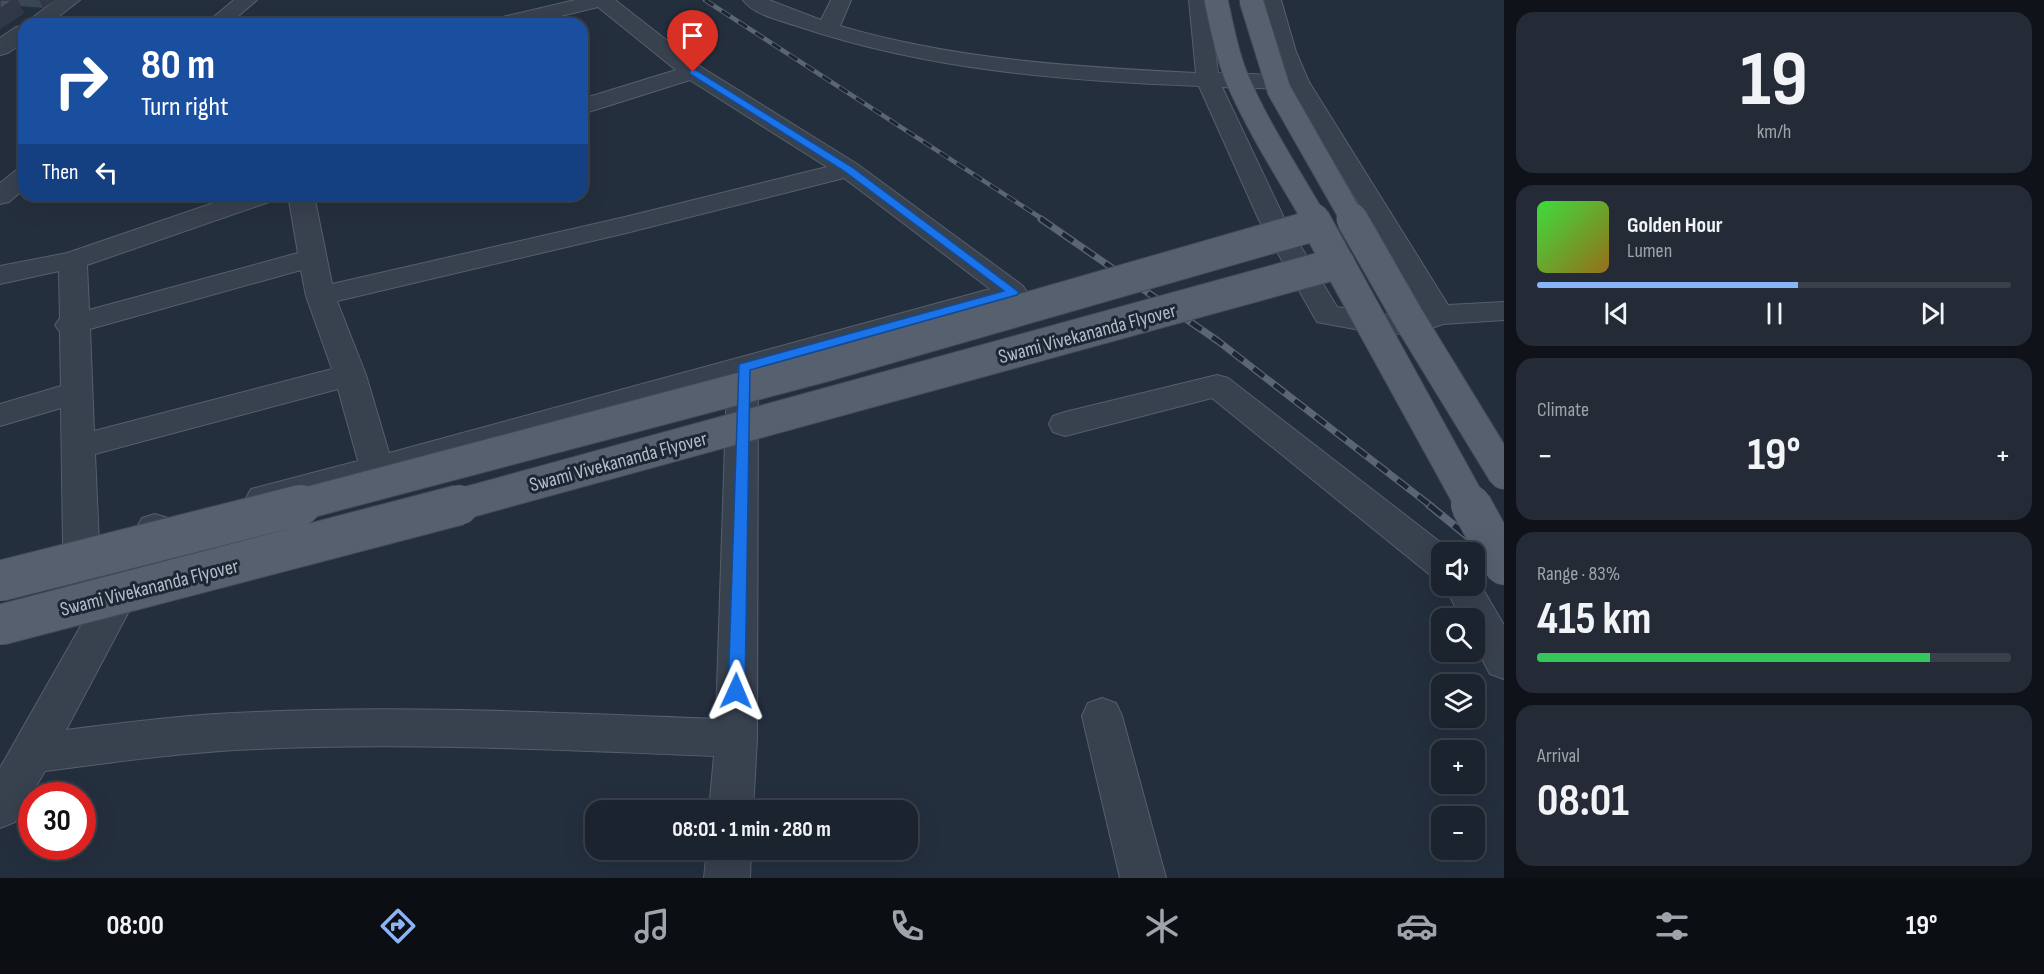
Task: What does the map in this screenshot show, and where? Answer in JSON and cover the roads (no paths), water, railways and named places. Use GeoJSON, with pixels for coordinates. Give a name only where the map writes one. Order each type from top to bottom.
{"type":"FeatureCollection","features":[{"type":"Feature","properties":{"kind":"main road"},"geometry":{"type":"LineString","coordinates":[[1216,0],[1225,40],[1238,80],[1504,565]]}},
{"type":"Feature","properties":{"kind":"main road"},"geometry":{"type":"LineString","coordinates":[[1251,0],[1279,90],[1408,317],[1504,474]]}},
{"type":"Feature","properties":{"kind":"main road","name":"Swami Vivekananda Flyover"},"geometry":{"type":"LineString","coordinates":[[0,581],[389,483],[1070,300],[1316,225]]}},
{"type":"Feature","properties":{"kind":"main road","name":"Swami Vivekananda Flyover"},"geometry":{"type":"LineString","coordinates":[[0,625],[320,543],[1339,263]]}},
{"type":"Feature","properties":{"kind":"street"},"geometry":{"type":"LineString","coordinates":[[44,18],[70,0]]}},
{"type":"Feature","properties":{"kind":"street"},"geometry":{"type":"LineString","coordinates":[[0,564],[377,469],[1013,292],[848,169],[693,72],[602,0],[527,18]]}},
{"type":"Feature","properties":{"kind":"street"},"geometry":{"type":"LineString","coordinates":[[753,0],[773,11],[828,29],[909,52],[960,60],[1100,76],[1298,82]]}},
{"type":"Feature","properties":{"kind":"street"},"geometry":{"type":"LineString","coordinates":[[828,29],[841,0]]}},
{"type":"Feature","properties":{"kind":"street"},"geometry":{"type":"LineString","coordinates":[[1199,0],[1208,81],[1272,219],[1327,315],[1387,325],[1423,321],[1439,315],[1504,311]]}},
{"type":"Feature","properties":{"kind":"street"},"geometry":{"type":"LineString","coordinates":[[1271,0],[1285,52],[1298,82],[1439,315]]}},
{"type":"Feature","properties":{"kind":"street"},"geometry":{"type":"LineString","coordinates":[[227,18],[251,5]]}},
{"type":"Feature","properties":{"kind":"street"},"geometry":{"type":"LineString","coordinates":[[0,48],[18,36]]}},
{"type":"Feature","properties":{"kind":"street"},"geometry":{"type":"LineString","coordinates":[[588,105],[693,72]]}},
{"type":"Feature","properties":{"kind":"street"},"geometry":{"type":"LineString","coordinates":[[320,296],[626,225],[848,169]]}},
{"type":"Feature","properties":{"kind":"street"},"geometry":{"type":"LineString","coordinates":[[0,196],[18,181]]}},
{"type":"Feature","properties":{"kind":"street"},"geometry":{"type":"LineString","coordinates":[[0,275],[73,260],[245,201]]}},
{"type":"Feature","properties":{"kind":"street"},"geometry":{"type":"LineString","coordinates":[[302,201],[320,296],[350,375],[377,469]]}},
{"type":"Feature","properties":{"kind":"street"},"geometry":{"type":"LineString","coordinates":[[72,324],[313,258]]}},
{"type":"Feature","properties":{"kind":"street"},"geometry":{"type":"LineString","coordinates":[[73,260],[72,324],[81,544]]}},
{"type":"Feature","properties":{"kind":"street"},"geometry":{"type":"LineString","coordinates":[[732,800],[735,738],[743,367]]}},
{"type":"Feature","properties":{"kind":"street"},"geometry":{"type":"LineString","coordinates":[[77,447],[350,375]]}},
{"type":"Feature","properties":{"kind":"street"},"geometry":{"type":"LineString","coordinates":[[1065,424],[1216,386],[1431,555]]}},
{"type":"Feature","properties":{"kind":"street"},"geometry":{"type":"LineString","coordinates":[[0,415],[76,393]]}},
{"type":"Feature","properties":{"kind":"street"},"geometry":{"type":"LineString","coordinates":[[0,807],[32,754],[157,524]]}},
{"type":"Feature","properties":{"kind":"street"},"geometry":{"type":"LineString","coordinates":[[1471,596],[1504,662]]}},
{"type":"Feature","properties":{"kind":"street"},"geometry":{"type":"LineString","coordinates":[[1478,596],[1504,617]]}},
{"type":"Feature","properties":{"kind":"street"},"geometry":{"type":"LineString","coordinates":[[1102,716],[1143,878]]}},
{"type":"Feature","properties":{"kind":"street"},"geometry":{"type":"LineString","coordinates":[[32,754],[148,738],[285,729],[458,729],[735,738]]}},
{"type":"Feature","properties":{"kind":"street"},"geometry":{"type":"LineString","coordinates":[[727,878],[728,860]]}},
{"type":"Feature","properties":{"kind":"railway"},"geometry":{"type":"LineString","coordinates":[[705,0],[1044,220]]}},
{"type":"Feature","properties":{"kind":"railway"},"geometry":{"type":"LineString","coordinates":[[1041,219],[1218,341],[1431,506]]}},
{"type":"Feature","properties":{"kind":"railway"},"geometry":{"type":"LineString","coordinates":[[1429,505],[1504,566]]}}]}
